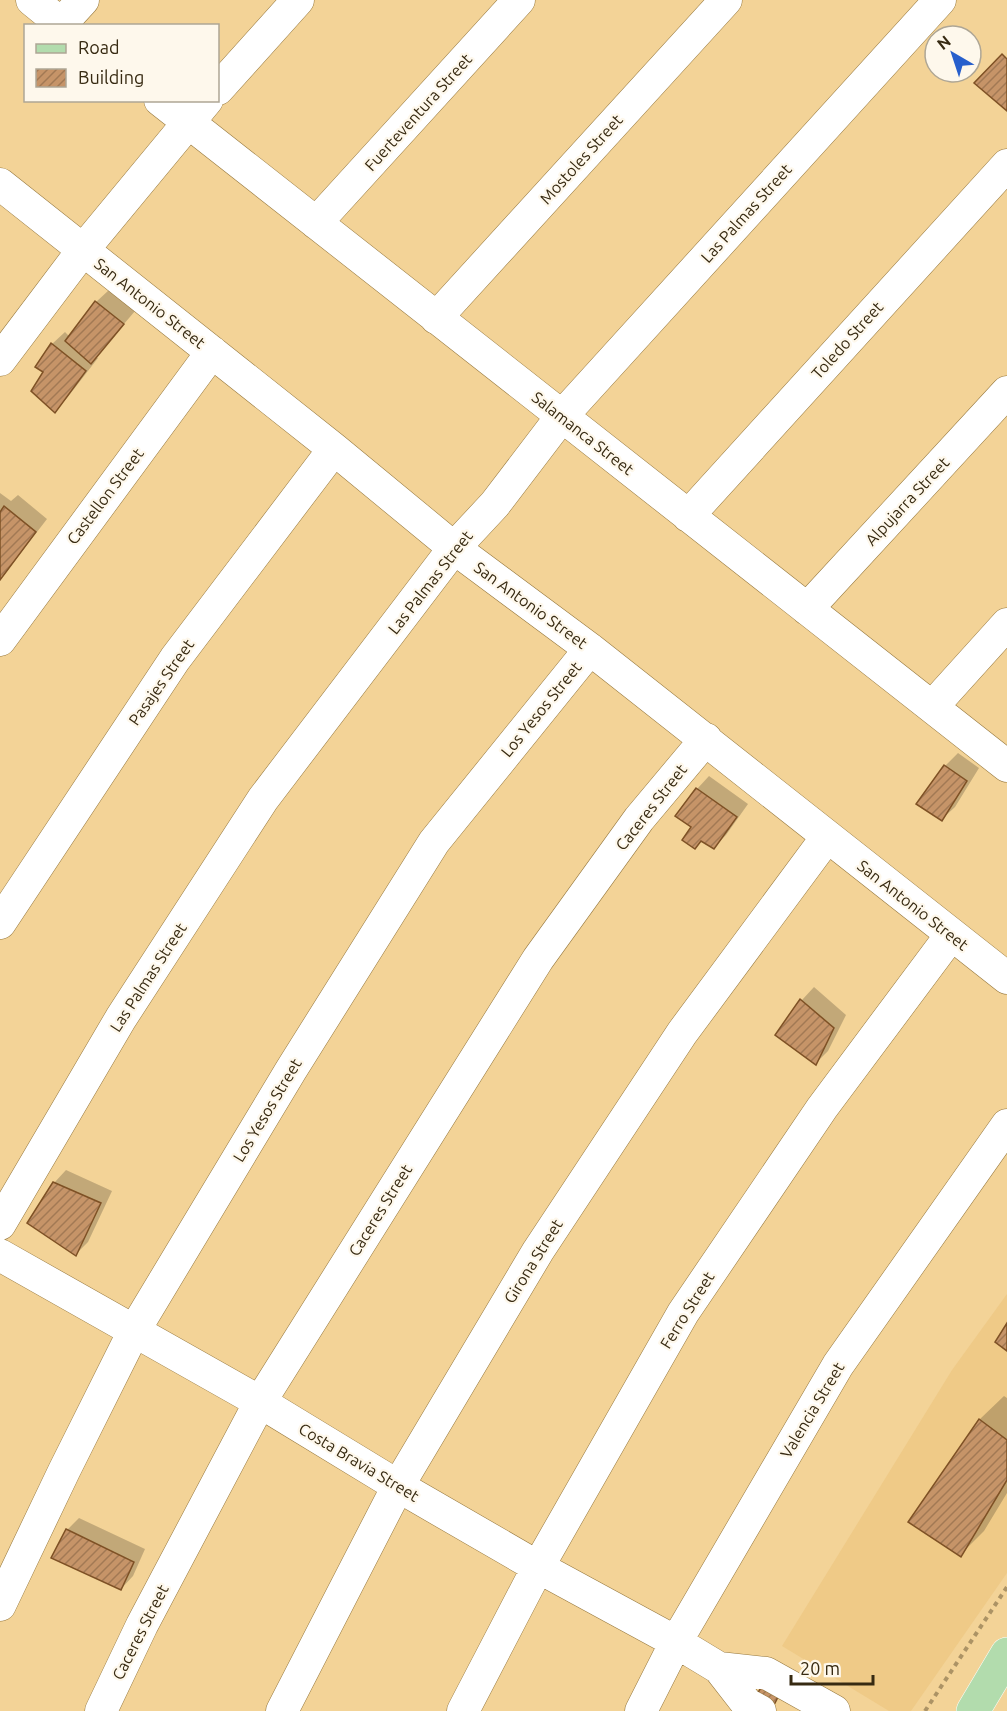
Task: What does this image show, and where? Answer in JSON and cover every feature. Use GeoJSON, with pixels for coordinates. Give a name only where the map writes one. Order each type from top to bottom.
{"type":"FeatureCollection","features":[{"type":"Feature","properties":{"kind":"main road"},"geometry":{"type":"LineString","coordinates":[[973,1711],[1007,1654]]}},
{"type":"Feature","properties":{"kind":"street"},"geometry":{"type":"LineString","coordinates":[[32,0],[62,24]]}},
{"type":"Feature","properties":{"kind":"street"},"geometry":{"type":"LineString","coordinates":[[64,24],[83,0]]}},
{"type":"Feature","properties":{"kind":"street"},"geometry":{"type":"LineString","coordinates":[[219,87],[298,0]]}},
{"type":"Feature","properties":{"kind":"street","name":"Fuerteventura Street"},"geometry":{"type":"LineString","coordinates":[[316,223],[519,0]]}},
{"type":"Feature","properties":{"kind":"street","name":"Mostoles Street"},"geometry":{"type":"LineString","coordinates":[[436,318],[726,0]]}},
{"type":"Feature","properties":{"kind":"street","name":"Las Palmas Street"},"geometry":{"type":"LineString","coordinates":[[0,1224],[121,1018],[263,799],[454,548],[495,504],[562,417],[940,0]]}},
{"type":"Feature","properties":{"kind":"street","name":"Salamanca Street"},"geometry":{"type":"LineString","coordinates":[[167,102],[197,111],[316,223],[1007,766]]}},
{"type":"Feature","properties":{"kind":"street"},"geometry":{"type":"LineString","coordinates":[[0,360],[83,250],[197,111]]}},
{"type":"Feature","properties":{"kind":"street","name":"Toledo Street"},"geometry":{"type":"LineString","coordinates":[[688,516],[1007,165]]}},
{"type":"Feature","properties":{"kind":"street","name":"San Antonio Street"},"geometry":{"type":"LineString","coordinates":[[0,184],[334,449],[454,548],[706,739],[1007,978]]}},
{"type":"Feature","properties":{"kind":"street","name":"Castellon Street"},"geometry":{"type":"LineString","coordinates":[[0,640],[212,352]]}},
{"type":"Feature","properties":{"kind":"street","name":"Alpujarra Street"},"geometry":{"type":"LineString","coordinates":[[807,609],[1007,392]]}},
{"type":"Feature","properties":{"kind":"street","name":"Pasajes Street"},"geometry":{"type":"LineString","coordinates":[[0,923],[175,659],[334,449]]}},
{"type":"Feature","properties":{"kind":"street"},"geometry":{"type":"LineString","coordinates":[[932,707],[1007,624]]}},
{"type":"Feature","properties":{"kind":"street","name":"Los Yesos Street"},"geometry":{"type":"LineString","coordinates":[[0,1605],[134,1331],[291,1070],[434,842],[590,649]]}},
{"type":"Feature","properties":{"kind":"street","name":"Caceres Street"},"geometry":{"type":"LineString","coordinates":[[101,1711],[142,1625],[260,1402],[538,959],[639,819],[706,739]]}},
{"type":"Feature","properties":{"kind":"street","name":"Girona Street"},"geometry":{"type":"LineString","coordinates":[[282,1711],[398,1486],[538,1251],[682,1033],[827,837]]}},
{"type":"Feature","properties":{"kind":"street","name":"Ferro Street"},"geometry":{"type":"LineString","coordinates":[[463,1711],[538,1567],[683,1313],[822,1108],[951,935]]}},
{"type":"Feature","properties":{"kind":"street","name":"Valencia Street"},"geometry":{"type":"LineString","coordinates":[[641,1711],[676,1642],[838,1365],[1007,1125]]}},
{"type":"Feature","properties":{"kind":"street","name":"Costa Bravia Street"},"geometry":{"type":"LineString","coordinates":[[0,1255],[260,1402],[398,1486],[538,1567],[676,1642],[719,1668],[747,1704],[760,1711]]}},
{"type":"Feature","properties":{"kind":"street","name":"Costa Bravia Street"},"geometry":{"type":"LineString","coordinates":[[719,1668],[766,1673],[834,1711]]}},
{"type":"Feature","properties":{"kind":"path"},"geometry":{"type":"LineString","coordinates":[[925,1711],[1007,1587]]}},
{"type":"Feature","properties":{"kind":"shaded area"},"geometry":{"type":"Polygon","coordinates":[[[1007,1294],[1007,1573],[911,1711],[889,1711],[782,1646],[952,1370],[1007,1294]]]}},
{"type":"Feature","properties":{"kind":"building"},"geometry":{"type":"Polygon","coordinates":[[[1002,54],[1007,59],[1007,111],[975,84],[983,84],[983,74],[1002,54]]]}},
{"type":"Feature","properties":{"kind":"building"},"geometry":{"type":"Polygon","coordinates":[[[95,301],[124,324],[91,364],[65,341],[95,301]]]}},
{"type":"Feature","properties":{"kind":"building"},"geometry":{"type":"Polygon","coordinates":[[[51,343],[86,371],[55,413],[31,391],[43,372],[35,367],[51,343]]]}},
{"type":"Feature","properties":{"kind":"building"},"geometry":{"type":"Polygon","coordinates":[[[4,506],[36,532],[0,580],[0,512],[4,506]]]}},
{"type":"Feature","properties":{"kind":"building"},"geometry":{"type":"Polygon","coordinates":[[[944,765],[967,781],[942,821],[916,804],[944,765]]]}},
{"type":"Feature","properties":{"kind":"building"},"geometry":{"type":"Polygon","coordinates":[[[696,788],[737,817],[714,849],[701,841],[695,849],[682,840],[691,827],[675,816],[696,788]]]}},
{"type":"Feature","properties":{"kind":"building"},"geometry":{"type":"Polygon","coordinates":[[[800,999],[834,1028],[816,1065],[775,1035],[800,999]]]}},
{"type":"Feature","properties":{"kind":"building"},"geometry":{"type":"Polygon","coordinates":[[[53,1182],[101,1203],[76,1256],[27,1223],[53,1182]]]}},
{"type":"Feature","properties":{"kind":"building"},"geometry":{"type":"Polygon","coordinates":[[[1007,1323],[1007,1351],[995,1342],[1007,1323]]]}},
{"type":"Feature","properties":{"kind":"building"},"geometry":{"type":"Polygon","coordinates":[[[979,1419],[1007,1440],[1007,1480],[961,1557],[908,1522],[979,1419]]]}},
{"type":"Feature","properties":{"kind":"building"},"geometry":{"type":"Polygon","coordinates":[[[66,1529],[134,1562],[121,1590],[51,1558],[66,1529]]]}},
{"type":"Feature","properties":{"kind":"building"},"geometry":{"type":"Polygon","coordinates":[[[763,1684],[780,1693],[774,1705],[756,1696],[763,1684]]]}}]}
